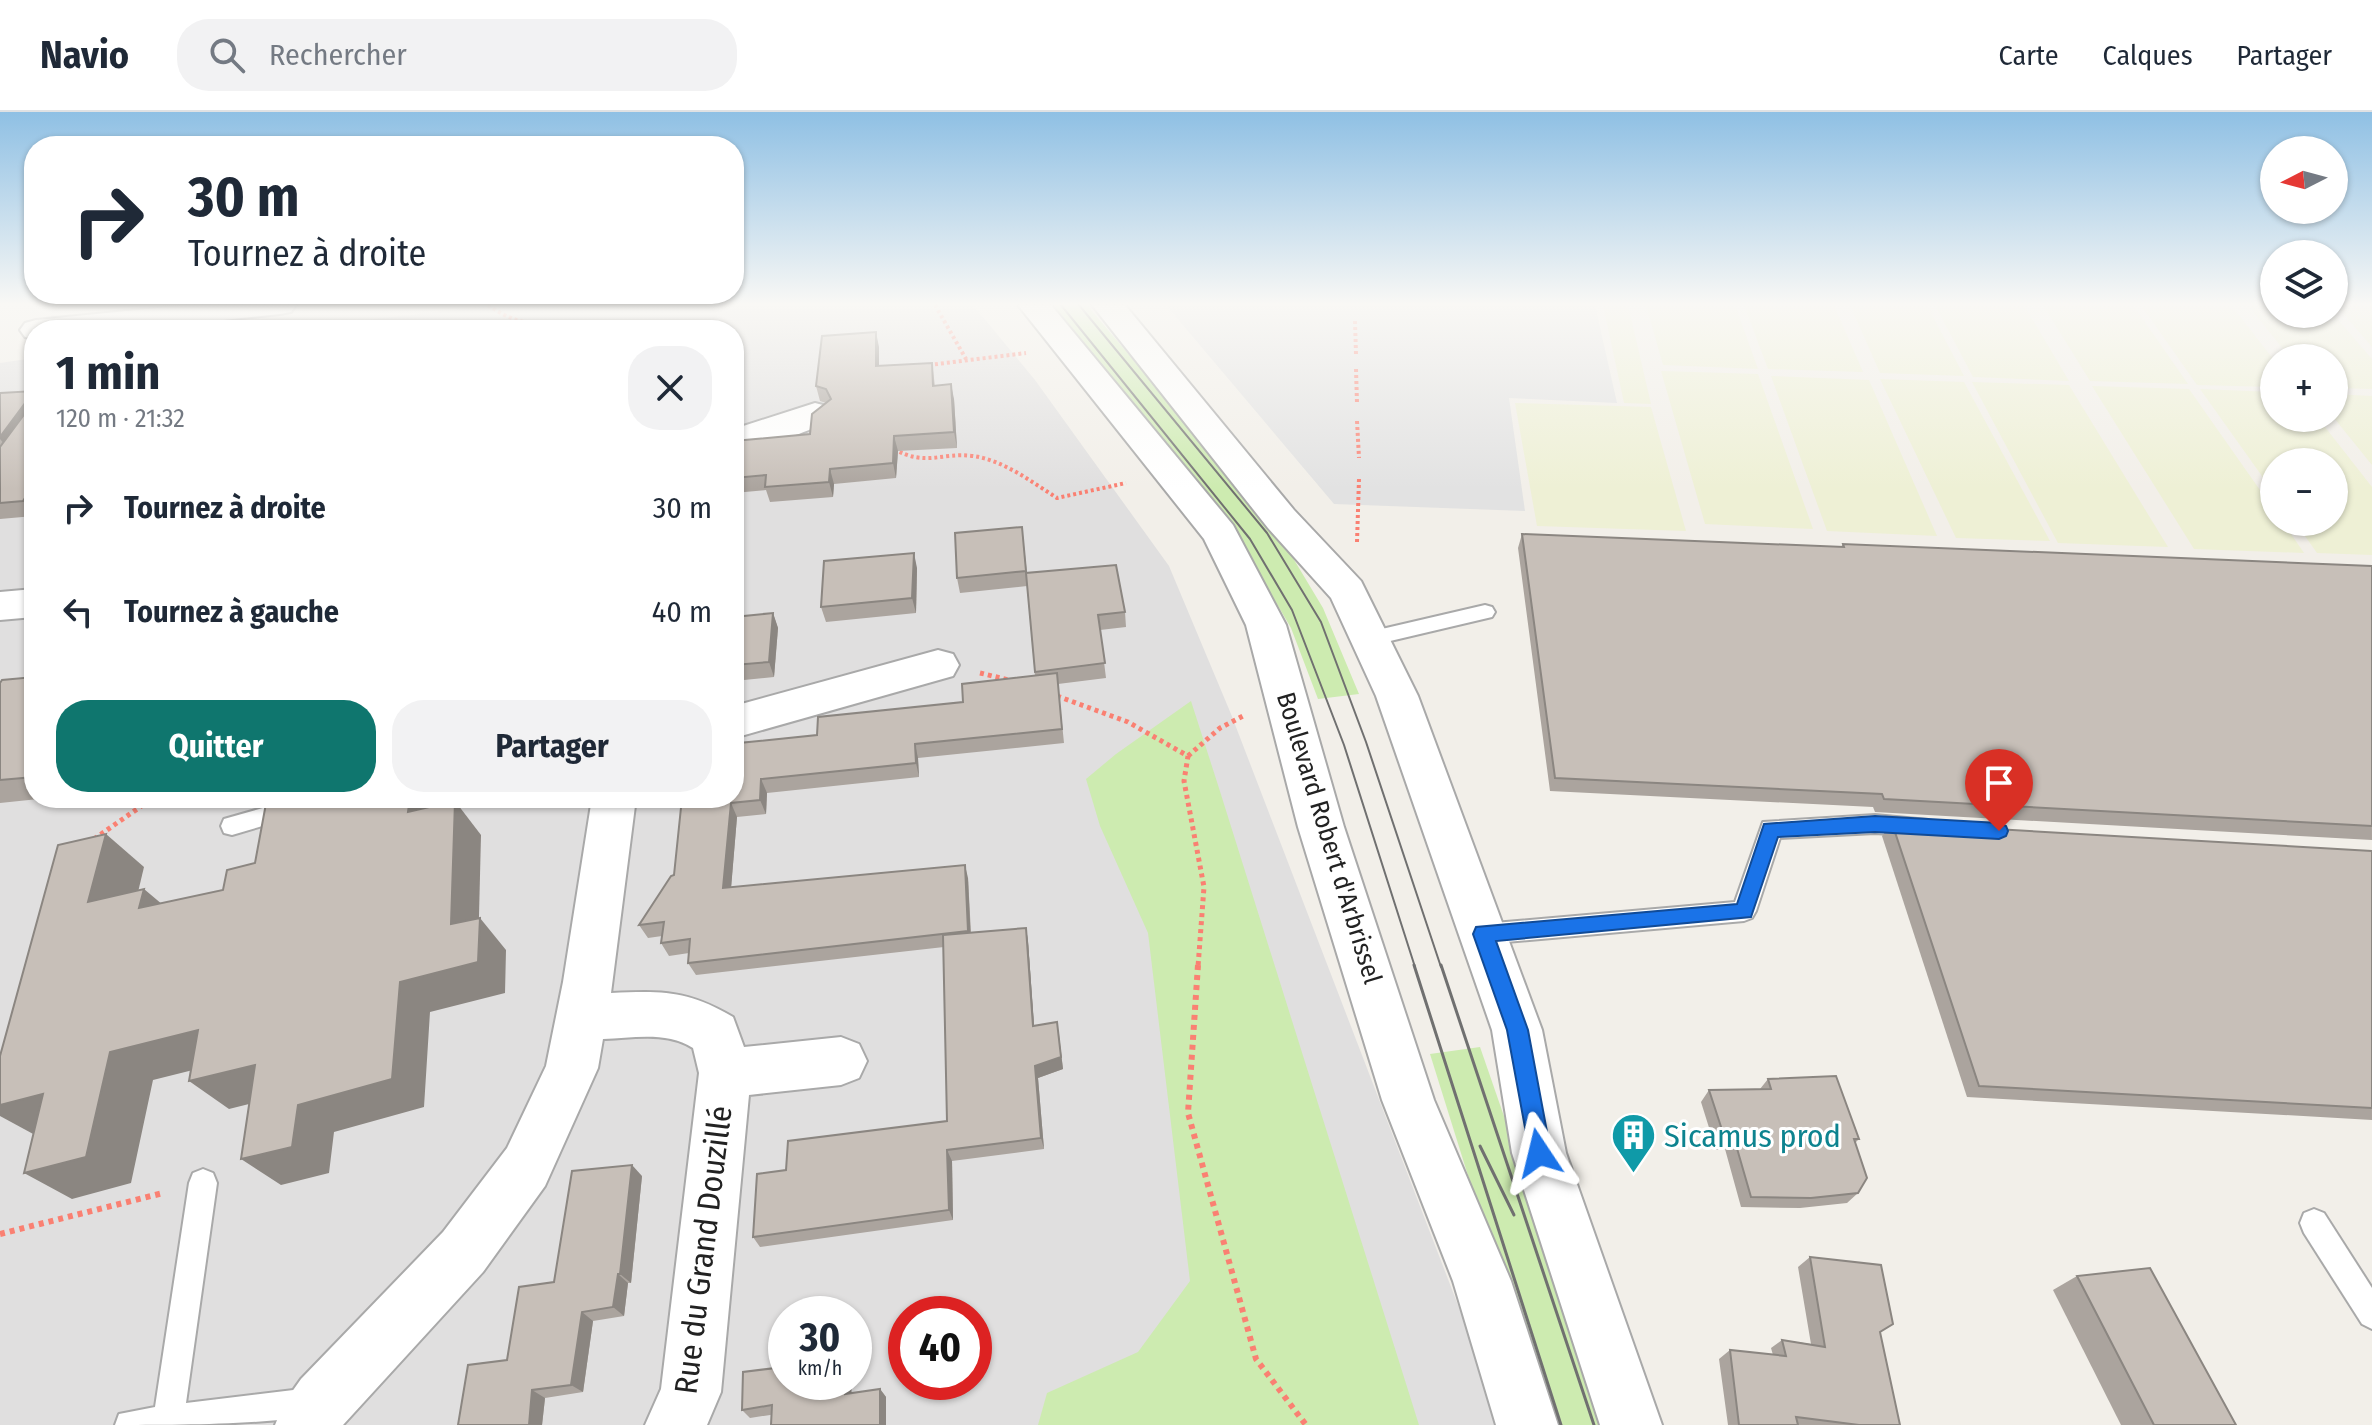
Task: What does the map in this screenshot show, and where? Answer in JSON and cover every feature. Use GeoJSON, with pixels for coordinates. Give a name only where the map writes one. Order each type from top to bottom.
{"type":"FeatureCollection","features":[{"type":"Feature","properties":{"kind":"street","name":"Boulevard Robert d'Arbrissel"},"geometry":{"type":"LineString","coordinates":[[1084,366],[1220,534],[1266,625],[1321,827],[1408,1100],[1482,1281],[1527,1425]]}},
{"type":"Feature","properties":{"kind":"street"},"geometry":{"type":"LineString","coordinates":[[1158,366],[1281,519],[1347,591],[1369,639],[1416,746],[1517,1030],[1539,1153],[1631,1425]]}},
{"type":"Feature","properties":{"kind":"street"},"geometry":{"type":"LineString","coordinates":[[744,438],[815,414]]}},
{"type":"Feature","properties":{"kind":"street"},"geometry":{"type":"LineString","coordinates":[[0,606],[24,604]]}},
{"type":"Feature","properties":{"kind":"street"},"geometry":{"type":"LineString","coordinates":[[744,719],[938,665]]}},
{"type":"Feature","properties":{"kind":"street"},"geometry":{"type":"LineString","coordinates":[[315,1413],[463,1252],[526,1167],[572,1068],[583,1017],[613,808]]}},
{"type":"Feature","properties":{"kind":"street","name":"Rue du Grand Douzillé"},"geometry":{"type":"LineString","coordinates":[[583,1017],[654,1014],[689,1018],[715,1034],[725,1073],[691,1392],[676,1425]]}},
{"type":"Feature","properties":{"kind":"street","name":"Rue du Grand Douzillé"},"geometry":{"type":"LineString","coordinates":[[725,1073],[841,1061]]}},
{"type":"Feature","properties":{"kind":"lane"},"geometry":{"type":"LineString","coordinates":[[1369,639],[1485,612]]}},
{"type":"Feature","properties":{"kind":"lane"},"geometry":{"type":"LineString","coordinates":[[232,826],[294,808]]}},
{"type":"Feature","properties":{"kind":"lane"},"geometry":{"type":"LineString","coordinates":[[1483,934],[1744,911],[1771,829],[1875,824],[1937,828]]}},
{"type":"Feature","properties":{"kind":"lane"},"geometry":{"type":"LineString","coordinates":[[168,1420],[203,1183]]}},
{"type":"Feature","properties":{"kind":"lane"},"geometry":{"type":"LineString","coordinates":[[2314,1223],[2372,1314]]}},
{"type":"Feature","properties":{"kind":"lane"},"geometry":{"type":"LineString","coordinates":[[130,1425],[168,1420],[315,1413]]}},
{"type":"Feature","properties":{"kind":"path"},"geometry":{"type":"LineString","coordinates":[[919,367],[923,366]]}},
{"type":"Feature","properties":{"kind":"path"},"geometry":{"type":"LineString","coordinates":[[1356,369],[1357,403]]}},
{"type":"Feature","properties":{"kind":"path"},"geometry":{"type":"LineString","coordinates":[[1357,421],[1359,458]]}},
{"type":"Feature","properties":{"kind":"path"},"geometry":{"type":"LineString","coordinates":[[885,445],[912,459],[974,456],[1016,472],[1057,498],[1126,483]]}},
{"type":"Feature","properties":{"kind":"path"},"geometry":{"type":"LineString","coordinates":[[1357,543],[1359,479]]}},
{"type":"Feature","properties":{"kind":"path"},"geometry":{"type":"LineString","coordinates":[[1008,679],[1023,684]]}},
{"type":"Feature","properties":{"kind":"path"},"geometry":{"type":"LineString","coordinates":[[1052,694],[1128,722],[1188,756]]}},
{"type":"Feature","properties":{"kind":"path"},"geometry":{"type":"LineString","coordinates":[[1243,716],[1209,733],[1188,756],[1184,781],[1204,887],[1188,1113],[1256,1359],[1306,1425]]}},
{"type":"Feature","properties":{"kind":"path"},"geometry":{"type":"LineString","coordinates":[[84,846],[139,808]]}},
{"type":"Feature","properties":{"kind":"path"},"geometry":{"type":"LineString","coordinates":[[0,1234],[203,1183]]}},
{"type":"Feature","properties":{"kind":"shaded area"},"geometry":{"type":"Polygon","coordinates":[[[0,366],[24,366],[24,808],[744,808],[744,366],[1024,366],[1169,566],[1231,714],[1504,1425],[0,1425],[0,366]]]}},
{"type":"Feature","properties":{"kind":"shaded area"},"geometry":{"type":"Polygon","coordinates":[[[1218,366],[1609,366],[1617,403],[1509,398],[1525,511],[1334,504],[1218,366]]]}},
{"type":"Feature","properties":{"kind":"green space"},"geometry":{"type":"Polygon","coordinates":[[[1100,366],[1139,366],[1228,472],[1287,548],[1323,608],[1359,694],[1318,699],[1291,628],[1238,538],[1100,366]]]}},
{"type":"Feature","properties":{"kind":"green space"},"geometry":{"type":"Polygon","coordinates":[[[1616,366],[1642,366],[1651,404],[1624,403],[1616,366]]]}},
{"type":"Feature","properties":{"kind":"green space"},"geometry":{"type":"Polygon","coordinates":[[[1693,366],[1757,366],[1758,369],[1693,366]]]}},
{"type":"Feature","properties":{"kind":"green space"},"geometry":{"type":"Polygon","coordinates":[[[1767,366],[1861,366],[1863,372],[1768,369],[1767,366]]]}},
{"type":"Feature","properties":{"kind":"green space"},"geometry":{"type":"Polygon","coordinates":[[[1877,366],[1959,366],[1964,376],[1880,373],[1877,366]]]}},
{"type":"Feature","properties":{"kind":"green space"},"geometry":{"type":"Polygon","coordinates":[[[1967,366],[2060,366],[2069,381],[1973,377],[1967,366]]]}},
{"type":"Feature","properties":{"kind":"green space"},"geometry":{"type":"Polygon","coordinates":[[[2081,366],[2176,366],[2188,384],[2090,381],[2081,366]]]}},
{"type":"Feature","properties":{"kind":"green space"},"geometry":{"type":"Polygon","coordinates":[[[2184,366],[2260,366],[2260,387],[2197,385],[2184,366]]]}},
{"type":"Feature","properties":{"kind":"green space"},"geometry":{"type":"Polygon","coordinates":[[[2348,366],[2372,366],[2372,389],[2348,388],[2348,366]]]}},
{"type":"Feature","properties":{"kind":"green space"},"geometry":{"type":"Polygon","coordinates":[[[1661,371],[1758,374],[1813,529],[1705,524],[1661,371]]]}},
{"type":"Feature","properties":{"kind":"green space"},"geometry":{"type":"Polygon","coordinates":[[[1771,376],[1869,380],[1937,536],[1827,531],[1771,376]]]}},
{"type":"Feature","properties":{"kind":"green space"},"geometry":{"type":"Polygon","coordinates":[[[1880,379],[1964,382],[2050,541],[1956,538],[1880,379]]]}},
{"type":"Feature","properties":{"kind":"green space"},"geometry":{"type":"Polygon","coordinates":[[[1972,382],[2069,385],[2168,547],[2058,543],[1972,382]]]}},
{"type":"Feature","properties":{"kind":"green space"},"geometry":{"type":"Polygon","coordinates":[[[2092,386],[2189,389],[2260,490],[2260,536],[2292,536],[2304,553],[2194,549],[2092,386]]]}},
{"type":"Feature","properties":{"kind":"green space"},"geometry":{"type":"Polygon","coordinates":[[[2200,389],[2260,391],[2260,432],[2329,432],[2341,448],[2260,448],[2260,473],[2200,389]]]}},
{"type":"Feature","properties":{"kind":"green space"},"geometry":{"type":"Polygon","coordinates":[[[2348,395],[2372,396],[2372,465],[2345,432],[2348,432],[2348,395]]]}},
{"type":"Feature","properties":{"kind":"green space"},"geometry":{"type":"Polygon","coordinates":[[[1515,403],[1651,407],[1686,531],[1537,526],[1515,403]]]}},
{"type":"Feature","properties":{"kind":"green space"},"geometry":{"type":"Polygon","coordinates":[[[2348,456],[2372,487],[2372,555],[2317,553],[2305,536],[2348,536],[2348,456]]]}},
{"type":"Feature","properties":{"kind":"green space"},"geometry":{"type":"Polygon","coordinates":[[[1191,701],[1419,1425],[1038,1425],[1047,1393],[1138,1352],[1190,1281],[1148,933],[1100,826],[1086,779],[1191,701]]]}},
{"type":"Feature","properties":{"kind":"green space"},"geometry":{"type":"Polygon","coordinates":[[[1480,1047],[1611,1425],[1546,1425],[1430,1054],[1480,1047]]]}},
{"type":"Feature","properties":{"kind":"building"},"geometry":{"type":"Polygon","coordinates":[[[818,366],[932,366],[933,386],[951,384],[954,432],[894,436],[893,463],[830,469],[829,482],[765,487],[766,475],[744,477],[744,440],[810,434],[812,414],[831,399],[826,389],[816,386],[818,366]]]}},
{"type":"Feature","properties":{"kind":"building"},"geometry":{"type":"Polygon","coordinates":[[[24,392],[24,405],[0,437],[0,393],[24,392]]]}},
{"type":"Feature","properties":{"kind":"building"},"geometry":{"type":"Polygon","coordinates":[[[24,415],[23,501],[0,503],[0,447],[24,415]]]}},
{"type":"Feature","properties":{"kind":"building"},"geometry":{"type":"Polygon","coordinates":[[[1022,527],[1026,571],[957,578],[955,533],[1022,527]]]}},
{"type":"Feature","properties":{"kind":"building"},"geometry":{"type":"Polygon","coordinates":[[[1522,534],[2372,566],[2372,826],[1884,799],[1882,794],[1555,778],[1522,534]]]}},
{"type":"Feature","properties":{"kind":"building"},"geometry":{"type":"Polygon","coordinates":[[[914,553],[912,598],[821,607],[824,561],[914,553]]]}},
{"type":"Feature","properties":{"kind":"building"},"geometry":{"type":"Polygon","coordinates":[[[1116,565],[1125,612],[1098,615],[1105,663],[1035,672],[1026,573],[1116,565]]]}},
{"type":"Feature","properties":{"kind":"building"},"geometry":{"type":"Polygon","coordinates":[[[773,613],[769,662],[744,664],[744,616],[773,613]]]}},
{"type":"Feature","properties":{"kind":"building"},"geometry":{"type":"Polygon","coordinates":[[[1057,673],[1062,729],[915,744],[916,763],[761,779],[760,800],[744,802],[744,742],[817,735],[818,717],[963,702],[962,684],[1057,673]]]}},
{"type":"Feature","properties":{"kind":"building"},"geometry":{"type":"Polygon","coordinates":[[[24,678],[24,778],[0,780],[2,680],[24,678]]]}},
{"type":"Feature","properties":{"kind":"building"},"geometry":{"type":"Polygon","coordinates":[[[265,808],[409,808],[408,812],[425,808],[455,808],[451,924],[480,918],[478,962],[400,982],[392,1079],[298,1105],[292,1147],[241,1159],[255,1065],[189,1081],[198,1030],[110,1052],[86,1157],[24,1173],[43,1094],[0,1105],[0,1056],[58,845],[106,834],[88,902],[144,889],[139,908],[223,890],[227,870],[255,863],[265,808]]]}},
{"type":"Feature","properties":{"kind":"building"},"geometry":{"type":"Polygon","coordinates":[[[681,808],[731,808],[723,888],[965,865],[968,931],[688,963],[690,939],[661,943],[664,922],[639,925],[674,875],[681,808]]]}},
{"type":"Feature","properties":{"kind":"building"},"geometry":{"type":"Polygon","coordinates":[[[1892,823],[2372,851],[2372,1108],[1979,1086],[1892,823]]]}},
{"type":"Feature","properties":{"kind":"building"},"geometry":{"type":"Polygon","coordinates":[[[1026,928],[1033,1026],[1057,1022],[1061,1057],[1035,1066],[1041,1138],[947,1150],[949,1210],[753,1237],[757,1174],[786,1170],[788,1141],[947,1121],[943,935],[1026,928]]]}},
{"type":"Feature","properties":{"kind":"building"},"geometry":{"type":"Polygon","coordinates":[[[1836,1076],[1859,1139],[1854,1139],[1867,1178],[1858,1193],[1811,1198],[1751,1197],[1734,1138],[1725,1139],[1709,1090],[1771,1089],[1768,1079],[1836,1076]]]}},
{"type":"Feature","properties":{"kind":"building"},"geometry":{"type":"Polygon","coordinates":[[[632,1165],[620,1274],[613,1307],[582,1312],[571,1385],[532,1390],[529,1425],[458,1425],[468,1365],[507,1360],[519,1287],[554,1282],[572,1171],[632,1165]]]}},
{"type":"Feature","properties":{"kind":"building"},"geometry":{"type":"Polygon","coordinates":[[[1810,1257],[1881,1265],[1893,1324],[1880,1332],[1900,1425],[1859,1425],[1796,1417],[1798,1425],[1739,1425],[1730,1350],[1786,1356],[1782,1340],[1825,1347],[1810,1257]]]}},
{"type":"Feature","properties":{"kind":"building"},"geometry":{"type":"Polygon","coordinates":[[[2150,1268],[2236,1425],[2154,1425],[2077,1276],[2150,1268]]]}},
{"type":"Feature","properties":{"kind":"building"},"geometry":{"type":"Polygon","coordinates":[[[768,1369],[768,1400],[872,1400],[872,1390],[880,1389],[880,1425],[771,1425],[772,1405],[742,1410],[743,1372],[768,1369]]]}},
{"type":"Feature","properties":{"kind":"tram line"},"geometry":{"type":"LineString","coordinates":[[1110,366],[1250,539],[1292,610],[1344,745],[1415,967]]}},
{"type":"Feature","properties":{"kind":"tram line"},"geometry":{"type":"LineString","coordinates":[[1130,366],[1267,533],[1321,622],[1366,742],[1441,967]]}},
{"type":"Feature","properties":{"kind":"tram line"},"geometry":{"type":"LineString","coordinates":[[1414,965],[1561,1425]]}},
{"type":"Feature","properties":{"kind":"tram line"},"geometry":{"type":"LineString","coordinates":[[1441,965],[1594,1425]]}},
{"type":"Feature","properties":{"kind":"tram line"},"geometry":{"type":"LineString","coordinates":[[1480,1146],[1514,1215]]}},
{"type":"Feature","properties":{"kind":"place","name":"Sicamus prod"},"geometry":{"type":"Point","coordinates":[1633,1175]}},
{"type":"Feature","properties":{"kind":"route"},"geometry":{"type":"LineString","coordinates":[[1539,1153],[1517,1030],[1483,934],[1744,911],[1771,829],[1875,824],[1999,831]]}}]}
